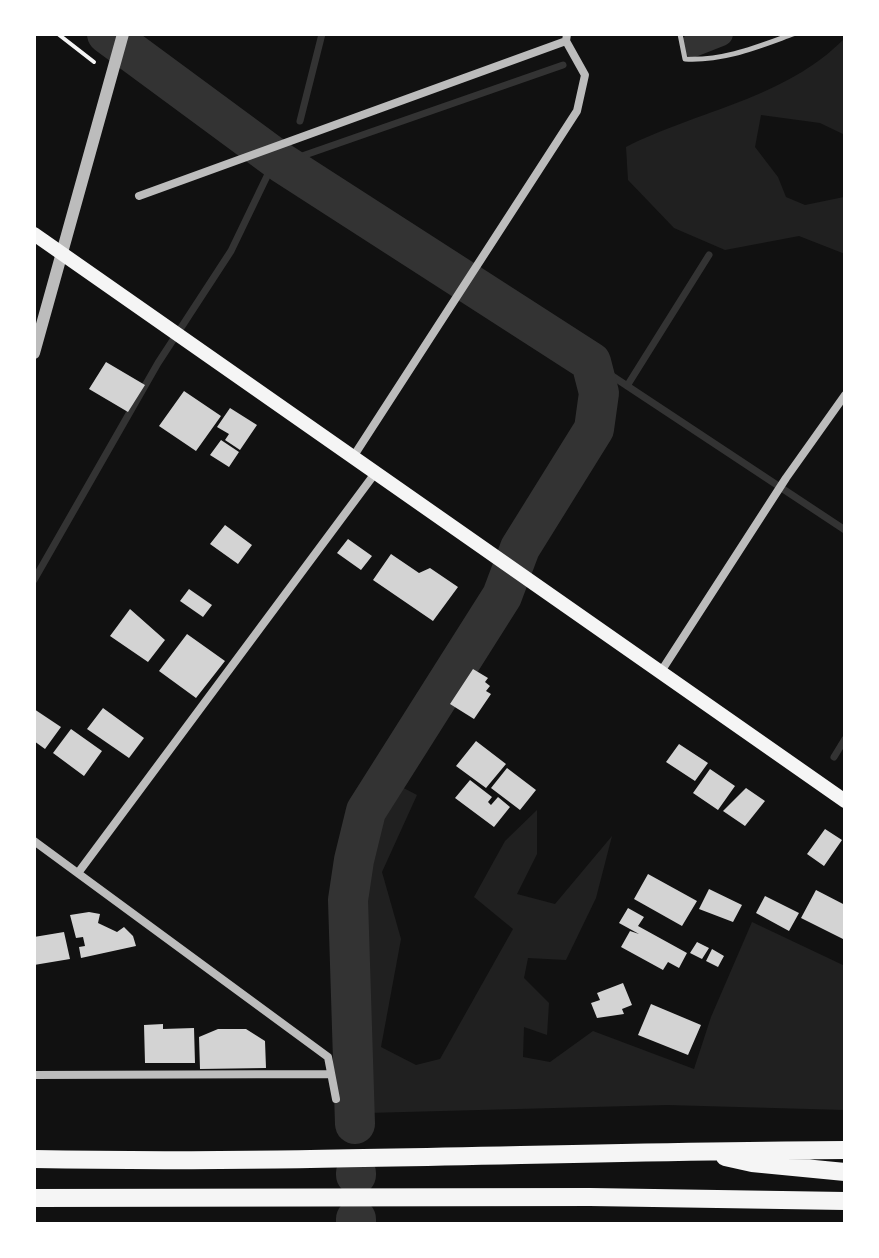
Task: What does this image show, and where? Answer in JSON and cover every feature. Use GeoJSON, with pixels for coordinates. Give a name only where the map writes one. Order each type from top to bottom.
{"type":"FeatureCollection","features":[{"type":"Feature","properties":{"kind":"highway"},"geometry":{"type":"LineString","coordinates":[[695,1150],[752,1163],[845,1172]]}},
{"type":"Feature","properties":{"kind":"highway"},"geometry":{"type":"LineString","coordinates":[[34,1159],[282,1161],[695,1150],[845,1150]]}},
{"type":"Feature","properties":{"kind":"highway"},"geometry":{"type":"LineString","coordinates":[[34,1198],[590,1197],[845,1201]]}},
{"type":"Feature","properties":{"kind":"main road"},"geometry":{"type":"LineString","coordinates":[[34,234],[659,674],[845,801]]}},
{"type":"Feature","properties":{"kind":"street"},"geometry":{"type":"LineString","coordinates":[[34,353],[123,34]]}},
{"type":"Feature","properties":{"kind":"street"},"geometry":{"type":"LineString","coordinates":[[139,196],[566,37],[585,75],[577,111],[353,457]]}},
{"type":"Feature","properties":{"kind":"street"},"geometry":{"type":"LineString","coordinates":[[659,674],[786,478],[845,395]]}},
{"type":"Feature","properties":{"kind":"street"},"geometry":{"type":"LineString","coordinates":[[78,873],[376,472]]}},
{"type":"Feature","properties":{"kind":"street"},"geometry":{"type":"LineString","coordinates":[[34,841],[328,1057],[336,1099]]}},
{"type":"Feature","properties":{"kind":"street"},"geometry":{"type":"LineString","coordinates":[[34,1075],[330,1074]]}},
{"type":"Feature","properties":{"kind":"lane"},"geometry":{"type":"LineString","coordinates":[[680,34],[685,59],[734,55],[793,34]]}},
{"type":"Feature","properties":{"kind":"path"},"geometry":{"type":"LineString","coordinates":[[58,34],[94,62]]}},
{"type":"Feature","properties":{"kind":"shaded area"},"geometry":{"type":"Polygon","coordinates":[[[845,38],[845,135],[820,123],[761,115],[755,147],[778,177],[786,197],[805,205],[844,197],[845,254],[799,236],[725,250],[674,228],[628,180],[626,147],[769,90],[821,59],[845,38]]]}},
{"type":"Feature","properties":{"kind":"shaded area"},"geometry":{"type":"Polygon","coordinates":[[[394,783],[417,795],[382,872],[401,939],[381,1047],[416,1065],[440,1059],[513,929],[474,897],[505,841],[537,810],[537,854],[517,894],[555,904],[612,836],[596,898],[566,960],[528,958],[524,978],[549,1003],[547,1035],[524,1027],[523,1057],[550,1062],[593,1031],[694,1069],[711,1017],[752,922],[845,966],[845,1110],[667,1105],[367,1113],[354,898],[372,813],[394,783]]]}},
{"type":"Feature","properties":{"kind":"building"},"geometry":{"type":"Polygon","coordinates":[[[106,362],[145,385],[128,412],[89,389],[106,362]]]}},
{"type":"Feature","properties":{"kind":"building"},"geometry":{"type":"Polygon","coordinates":[[[184,391],[221,416],[196,451],[159,426],[184,391]]]}},
{"type":"Feature","properties":{"kind":"building"},"geometry":{"type":"Polygon","coordinates":[[[230,408],[257,425],[240,450],[225,440],[229,434],[217,427],[230,408]]]}},
{"type":"Feature","properties":{"kind":"building"},"geometry":{"type":"Polygon","coordinates":[[[221,440],[239,452],[229,467],[210,455],[221,440]]]}},
{"type":"Feature","properties":{"kind":"building"},"geometry":{"type":"Polygon","coordinates":[[[225,525],[252,545],[238,564],[210,544],[225,525]]]}},
{"type":"Feature","properties":{"kind":"building"},"geometry":{"type":"Polygon","coordinates":[[[348,539],[372,556],[361,570],[337,553],[348,539]]]}},
{"type":"Feature","properties":{"kind":"building"},"geometry":{"type":"Polygon","coordinates":[[[391,554],[419,573],[430,568],[458,587],[433,621],[373,580],[391,554]]]}},
{"type":"Feature","properties":{"kind":"building"},"geometry":{"type":"Polygon","coordinates":[[[189,589],[212,605],[203,617],[180,601],[189,589]]]}},
{"type":"Feature","properties":{"kind":"building"},"geometry":{"type":"Polygon","coordinates":[[[130,609],[165,640],[148,662],[110,636],[130,609]]]}},
{"type":"Feature","properties":{"kind":"building"},"geometry":{"type":"Polygon","coordinates":[[[187,634],[225,661],[196,698],[159,671],[187,634]]]}},
{"type":"Feature","properties":{"kind":"building"},"geometry":{"type":"Polygon","coordinates":[[[473,669],[488,678],[485,682],[490,686],[486,691],[491,694],[474,719],[450,704],[473,669]]]}},
{"type":"Feature","properties":{"kind":"building"},"geometry":{"type":"Polygon","coordinates":[[[103,708],[144,738],[129,758],[87,729],[103,708]]]}},
{"type":"Feature","properties":{"kind":"building"},"geometry":{"type":"Polygon","coordinates":[[[34,709],[61,727],[45,749],[34,741],[34,709]]]}},
{"type":"Feature","properties":{"kind":"building"},"geometry":{"type":"Polygon","coordinates":[[[71,729],[102,751],[84,776],[53,753],[71,729]]]}},
{"type":"Feature","properties":{"kind":"building"},"geometry":{"type":"Polygon","coordinates":[[[476,741],[506,764],[486,788],[456,766],[476,741]]]}},
{"type":"Feature","properties":{"kind":"building"},"geometry":{"type":"Polygon","coordinates":[[[679,744],[708,763],[695,781],[666,762],[679,744]]]}},
{"type":"Feature","properties":{"kind":"building"},"geometry":{"type":"Polygon","coordinates":[[[507,768],[536,790],[520,810],[491,788],[507,768]]]}},
{"type":"Feature","properties":{"kind":"building"},"geometry":{"type":"Polygon","coordinates":[[[710,769],[735,786],[718,810],[693,793],[710,769]]]}},
{"type":"Feature","properties":{"kind":"building"},"geometry":{"type":"Polygon","coordinates":[[[470,780],[492,797],[488,802],[491,805],[498,797],[510,807],[494,827],[455,798],[470,780]]]}},
{"type":"Feature","properties":{"kind":"building"},"geometry":{"type":"Polygon","coordinates":[[[746,788],[765,801],[745,826],[723,811],[746,788]]]}},
{"type":"Feature","properties":{"kind":"building"},"geometry":{"type":"Polygon","coordinates":[[[825,829],[842,840],[824,866],[807,854],[825,829]]]}},
{"type":"Feature","properties":{"kind":"building"},"geometry":{"type":"Polygon","coordinates":[[[648,874],[697,901],[682,926],[634,899],[648,874]]]}},
{"type":"Feature","properties":{"kind":"building"},"geometry":{"type":"Polygon","coordinates":[[[709,889],[742,905],[733,922],[699,909],[709,889]]]}},
{"type":"Feature","properties":{"kind":"building"},"geometry":{"type":"Polygon","coordinates":[[[816,890],[845,905],[845,940],[801,918],[816,890]]]}},
{"type":"Feature","properties":{"kind":"building"},"geometry":{"type":"Polygon","coordinates":[[[765,896],[799,913],[789,931],[756,913],[765,896]]]}},
{"type":"Feature","properties":{"kind":"building"},"geometry":{"type":"Polygon","coordinates":[[[628,908],[644,917],[638,926],[687,953],[679,968],[668,962],[663,970],[621,947],[630,931],[639,934],[619,923],[628,908]]]}},
{"type":"Feature","properties":{"kind":"building"},"geometry":{"type":"Polygon","coordinates":[[[100,914],[98,923],[117,932],[124,927],[133,936],[136,946],[81,958],[79,947],[85,946],[83,937],[76,938],[70,915],[100,914]]]}},
{"type":"Feature","properties":{"kind":"building"},"geometry":{"type":"Polygon","coordinates":[[[64,932],[70,959],[34,965],[34,937],[64,932]]]}},
{"type":"Feature","properties":{"kind":"building"},"geometry":{"type":"Polygon","coordinates":[[[697,942],[709,948],[702,959],[690,953],[697,942]]]}},
{"type":"Feature","properties":{"kind":"building"},"geometry":{"type":"Polygon","coordinates":[[[712,949],[724,956],[718,967],[706,961],[712,949]]]}},
{"type":"Feature","properties":{"kind":"building"},"geometry":{"type":"Polygon","coordinates":[[[623,983],[632,1005],[622,1009],[624,1014],[597,1018],[591,1003],[600,1000],[597,993],[623,983]]]}},
{"type":"Feature","properties":{"kind":"building"},"geometry":{"type":"Polygon","coordinates":[[[651,1004],[701,1025],[688,1055],[638,1035],[651,1004]]]}},
{"type":"Feature","properties":{"kind":"building"},"geometry":{"type":"Polygon","coordinates":[[[163,1024],[163,1029],[194,1028],[195,1063],[145,1063],[144,1025],[163,1024]]]}},
{"type":"Feature","properties":{"kind":"building"},"geometry":{"type":"Polygon","coordinates":[[[218,1029],[246,1029],[265,1041],[266,1068],[200,1069],[199,1037],[218,1029]]]}},
{"type":"Feature","properties":{"kind":"waterway"},"geometry":{"type":"LineString","coordinates":[[107,34],[282,163],[591,362],[599,393],[594,429],[520,548],[502,596],[366,811],[348,900],[355,1124]]}},
{"type":"Feature","properties":{"kind":"waterway"},"geometry":{"type":"LineString","coordinates":[[300,121],[322,34]]}},
{"type":"Feature","properties":{"kind":"waterway"},"geometry":{"type":"LineString","coordinates":[[693,45],[721,34]]}},
{"type":"Feature","properties":{"kind":"waterway"},"geometry":{"type":"LineString","coordinates":[[34,580],[158,363],[231,251],[269,172],[282,163],[563,65]]}},
{"type":"Feature","properties":{"kind":"waterway"},"geometry":{"type":"LineString","coordinates":[[627,386],[709,255]]}},
{"type":"Feature","properties":{"kind":"waterway"},"geometry":{"type":"LineString","coordinates":[[591,362],[845,530]]}},
{"type":"Feature","properties":{"kind":"waterway"},"geometry":{"type":"LineString","coordinates":[[834,757],[845,739]]}},
{"type":"Feature","properties":{"kind":"waterway"},"geometry":{"type":"LineString","coordinates":[[356,1219],[356,1224]]}}]}
